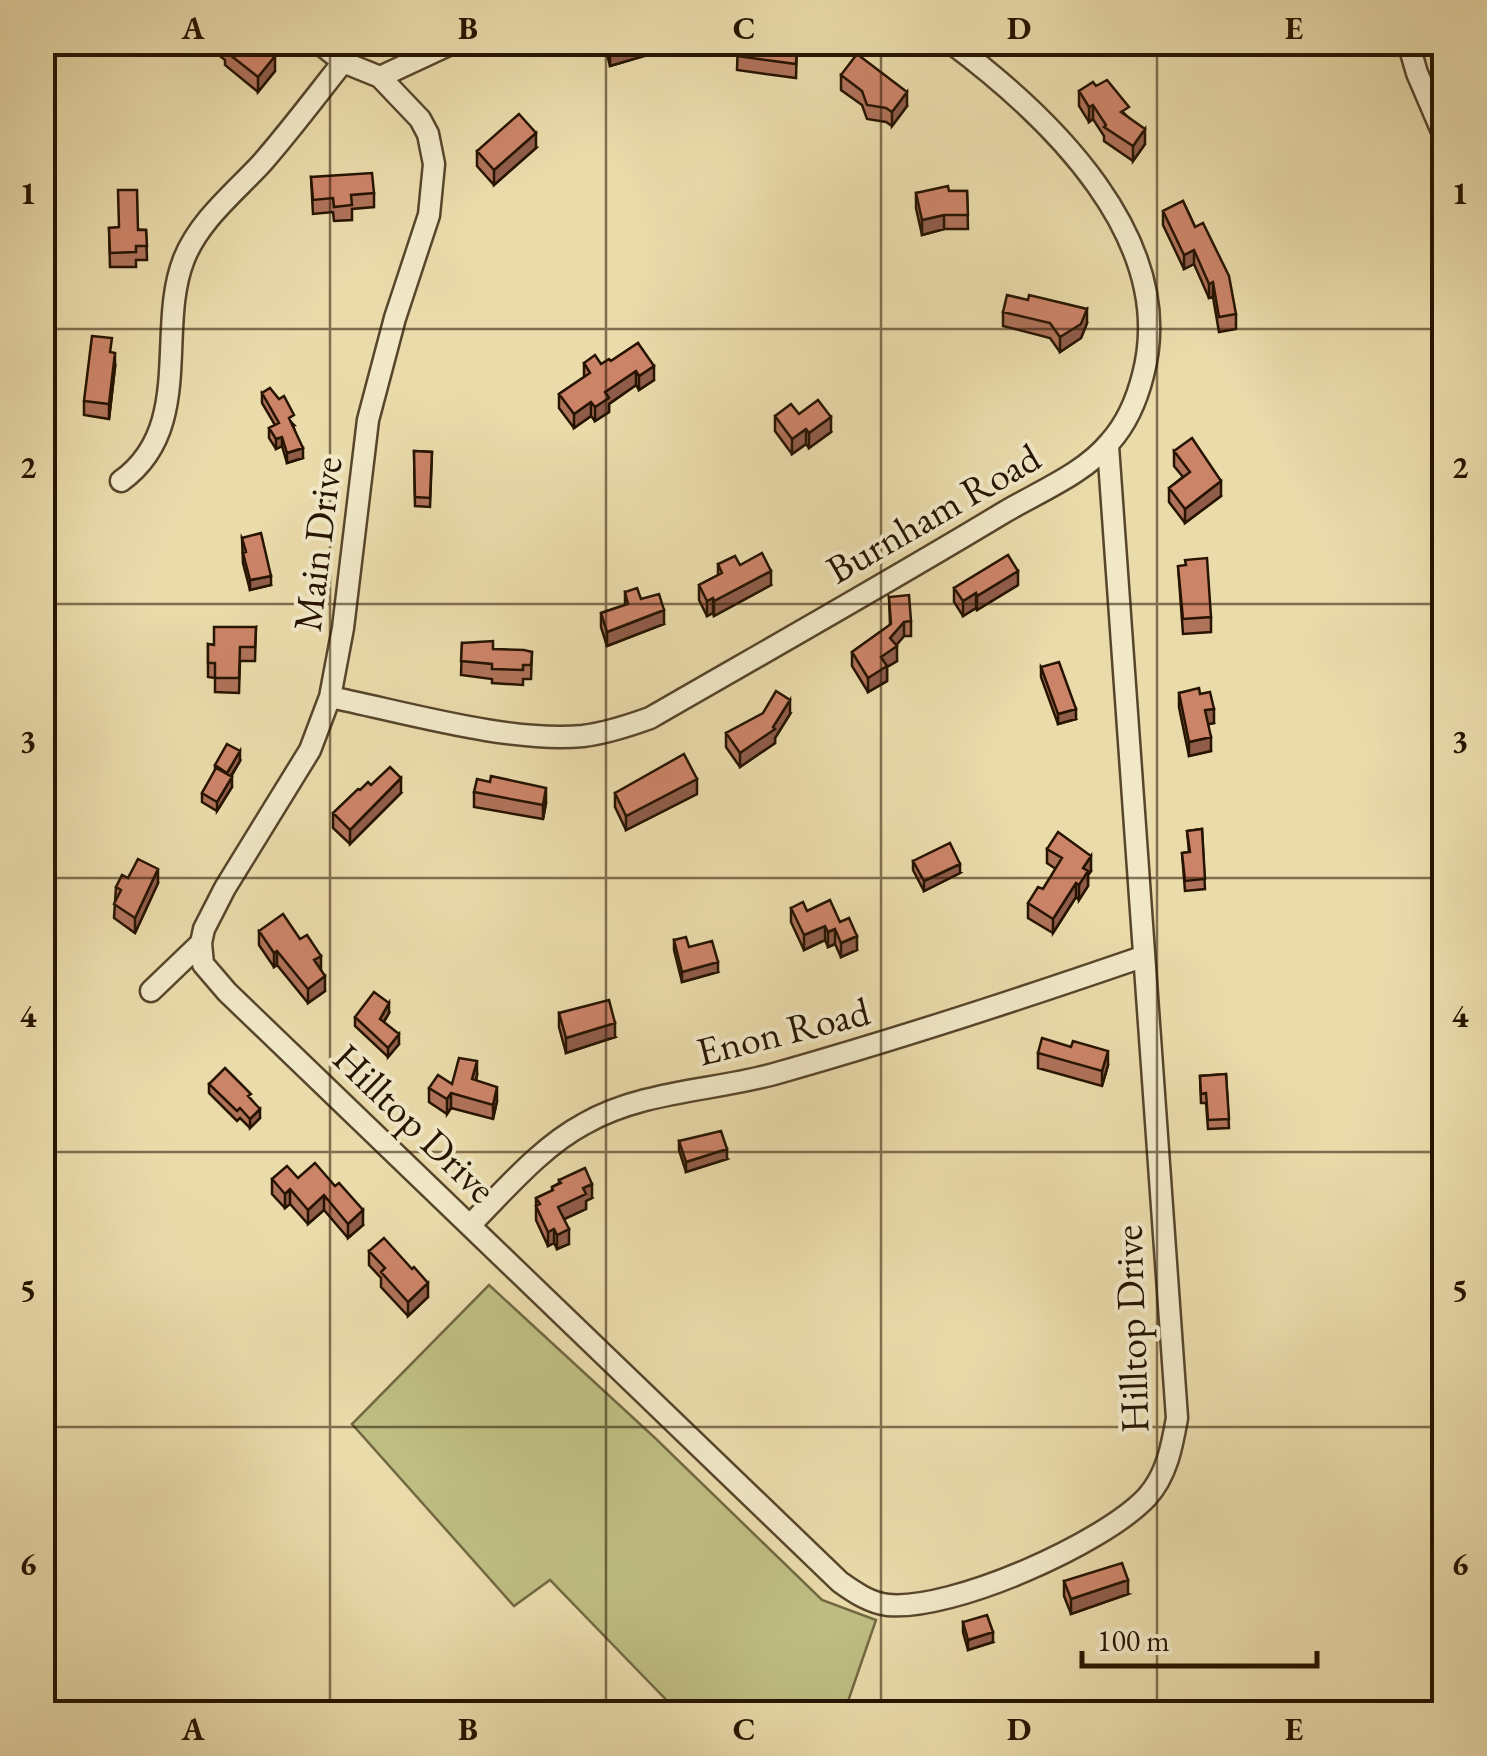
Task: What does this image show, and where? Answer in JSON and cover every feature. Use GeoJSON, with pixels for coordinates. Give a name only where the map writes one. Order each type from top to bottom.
{"type":"FeatureCollection","features":[{"type":"Feature","properties":{"kind":"street"},"geometry":{"type":"LineString","coordinates":[[318,42],[343,62],[380,77],[455,42]]}},
{"type":"Feature","properties":{"kind":"street","name":"Burnham Road"},"geometry":{"type":"LineString","coordinates":[[330,697],[521,735],[581,736],[612,731],[650,718],[924,561],[1081,467],[1108,446],[1122,428],[1146,364],[1151,333],[1141,267],[1100,190],[1060,138],[987,70],[950,42]]}},
{"type":"Feature","properties":{"kind":"street"},"geometry":{"type":"LineString","coordinates":[[1408,42],[1444,136]]}},
{"type":"Feature","properties":{"kind":"street"},"geometry":{"type":"LineString","coordinates":[[121,481],[146,452],[161,423],[172,368],[176,284],[194,239],[343,62]]}},
{"type":"Feature","properties":{"kind":"street","name":"Main Drive"},"geometry":{"type":"LineString","coordinates":[[151,992],[201,943],[225,888],[310,750],[330,697],[343,628],[368,420],[395,318],[429,215],[434,164],[420,118],[380,77]]}},
{"type":"Feature","properties":{"kind":"street","name":"Hilltop Drive"},"geometry":{"type":"LineString","coordinates":[[201,943],[203,964],[209,974],[816,1562],[859,1596],[884,1605],[914,1606],[955,1596],[1063,1553],[1130,1511],[1155,1486],[1172,1444],[1177,1418],[1108,446]]}},
{"type":"Feature","properties":{"kind":"street","name":"Enon Road"},"geometry":{"type":"LineString","coordinates":[[471,1224],[559,1141],[616,1109],[768,1075],[932,1029],[1142,957]]}},
{"type":"Feature","properties":{"kind":"shaded area"},"geometry":{"type":"Polygon","coordinates":[[[489,1285],[822,1600],[876,1620],[844,1713],[679,1713],[550,1580],[514,1606],[352,1424],[489,1285]]]}},
{"type":"Feature","properties":{"kind":"building"},"geometry":{"type":"Polygon","coordinates":[[[221,42],[257,42],[275,56],[258,77],[225,51],[227,48],[221,42]]]}},
{"type":"Feature","properties":{"kind":"building"},"geometry":{"type":"Polygon","coordinates":[[[608,42],[639,42],[610,51],[608,42]]]}},
{"type":"Feature","properties":{"kind":"building"},"geometry":{"type":"Polygon","coordinates":[[[738,42],[797,42],[796,64],[737,56],[738,42]]]}},
{"type":"Feature","properties":{"kind":"building"},"geometry":{"type":"Polygon","coordinates":[[[857,54],[907,92],[892,112],[867,105],[862,91],[841,75],[857,54]]]}},
{"type":"Feature","properties":{"kind":"building"},"geometry":{"type":"Polygon","coordinates":[[[1107,80],[1129,107],[1121,112],[1145,129],[1133,146],[1104,127],[1093,105],[1089,107],[1079,91],[1093,82],[1096,86],[1107,80]]]}},
{"type":"Feature","properties":{"kind":"building"},"geometry":{"type":"Polygon","coordinates":[[[519,114],[536,133],[494,170],[477,151],[519,114]]]}},
{"type":"Feature","properties":{"kind":"building"},"geometry":{"type":"Polygon","coordinates":[[[372,173],[374,193],[351,195],[352,205],[334,207],[333,198],[313,200],[311,177],[372,173]]]}},
{"type":"Feature","properties":{"kind":"building"},"geometry":{"type":"Polygon","coordinates":[[[948,186],[949,191],[967,191],[968,215],[922,220],[916,193],[948,186]]]}},
{"type":"Feature","properties":{"kind":"building"},"geometry":{"type":"Polygon","coordinates":[[[118,190],[137,190],[138,230],[146,230],[147,246],[136,246],[136,252],[110,253],[109,228],[119,227],[118,190]]]}},
{"type":"Feature","properties":{"kind":"building"},"geometry":{"type":"Polygon","coordinates":[[[1183,201],[1195,227],[1203,223],[1229,276],[1236,314],[1219,317],[1213,282],[1209,284],[1194,250],[1184,255],[1163,211],[1183,201]]]}},
{"type":"Feature","properties":{"kind":"building"},"geometry":{"type":"Polygon","coordinates":[[[1007,295],[1028,300],[1029,295],[1087,309],[1081,324],[1060,337],[1050,323],[1003,312],[1007,295]]]}},
{"type":"Feature","properties":{"kind":"building"},"geometry":{"type":"Polygon","coordinates":[[[92,336],[112,338],[110,352],[115,353],[109,404],[84,401],[92,336]]]}},
{"type":"Feature","properties":{"kind":"building"},"geometry":{"type":"Polygon","coordinates":[[[638,343],[654,366],[639,376],[636,371],[605,392],[609,398],[595,407],[591,402],[574,414],[559,394],[590,373],[584,363],[595,355],[601,364],[611,361],[638,343]]]}},
{"type":"Feature","properties":{"kind":"building"},"geometry":{"type":"Polygon","coordinates":[[[270,388],[279,399],[284,396],[303,448],[287,453],[282,437],[276,439],[269,428],[279,423],[262,393],[270,388]]]}},
{"type":"Feature","properties":{"kind":"building"},"geometry":{"type":"Polygon","coordinates":[[[818,400],[831,417],[809,433],[806,429],[792,439],[775,416],[791,404],[799,414],[818,400]]]}},
{"type":"Feature","properties":{"kind":"building"},"geometry":{"type":"Polygon","coordinates":[[[1192,438],[1221,481],[1185,509],[1169,488],[1190,472],[1174,451],[1192,438]]]}},
{"type":"Feature","properties":{"kind":"building"},"geometry":{"type":"Polygon","coordinates":[[[414,451],[432,452],[430,498],[415,497],[414,451]]]}},
{"type":"Feature","properties":{"kind":"building"},"geometry":{"type":"Polygon","coordinates":[[[261,533],[271,576],[250,580],[242,538],[261,533]]]}},
{"type":"Feature","properties":{"kind":"building"},"geometry":{"type":"Polygon","coordinates":[[[762,553],[771,571],[707,601],[699,585],[722,573],[718,564],[735,556],[740,565],[762,553]]]}},
{"type":"Feature","properties":{"kind":"building"},"geometry":{"type":"Polygon","coordinates":[[[1008,555],[1018,571],[963,601],[954,588],[1008,555]]]}},
{"type":"Feature","properties":{"kind":"building"},"geometry":{"type":"Polygon","coordinates":[[[1207,558],[1211,617],[1183,619],[1178,566],[1186,565],[1185,560],[1207,558]]]}},
{"type":"Feature","properties":{"kind":"building"},"geometry":{"type":"Polygon","coordinates":[[[637,588],[641,599],[659,594],[664,610],[607,632],[601,613],[628,604],[625,592],[637,588]]]}},
{"type":"Feature","properties":{"kind":"building"},"geometry":{"type":"Polygon","coordinates":[[[909,595],[911,621],[904,622],[890,638],[897,646],[881,657],[887,666],[868,678],[852,652],[891,624],[889,597],[909,595]]]}},
{"type":"Feature","properties":{"kind":"building"},"geometry":{"type":"Polygon","coordinates":[[[214,627],[256,627],[255,647],[240,647],[239,678],[215,678],[215,663],[208,663],[208,644],[214,645],[214,627]]]}},
{"type":"Feature","properties":{"kind":"building"},"geometry":{"type":"Polygon","coordinates":[[[493,641],[493,649],[532,652],[531,665],[523,665],[523,670],[492,669],[492,664],[461,661],[462,643],[493,641]]]}},
{"type":"Feature","properties":{"kind":"building"},"geometry":{"type":"Polygon","coordinates":[[[1059,662],[1076,709],[1058,714],[1041,667],[1059,662]]]}},
{"type":"Feature","properties":{"kind":"building"},"geometry":{"type":"Polygon","coordinates":[[[1199,688],[1200,694],[1210,692],[1214,709],[1205,710],[1211,737],[1189,742],[1179,693],[1199,688]]]}},
{"type":"Feature","properties":{"kind":"building"},"geometry":{"type":"Polygon","coordinates":[[[776,691],[790,700],[775,729],[740,753],[726,733],[763,713],[776,691]]]}},
{"type":"Feature","properties":{"kind":"building"},"geometry":{"type":"Polygon","coordinates":[[[227,744],[240,751],[227,773],[215,765],[227,744]]]}},
{"type":"Feature","properties":{"kind":"building"},"geometry":{"type":"Polygon","coordinates":[[[684,754],[697,779],[626,816],[615,793],[684,754]]]}},
{"type":"Feature","properties":{"kind":"building"},"geometry":{"type":"Polygon","coordinates":[[[390,767],[401,778],[350,830],[333,813],[390,767]]]}},
{"type":"Feature","properties":{"kind":"building"},"geometry":{"type":"Polygon","coordinates":[[[216,768],[232,777],[217,802],[202,793],[216,768]]]}},
{"type":"Feature","properties":{"kind":"building"},"geometry":{"type":"Polygon","coordinates":[[[491,776],[546,788],[543,805],[474,792],[477,779],[490,782],[491,776]]]}},
{"type":"Feature","properties":{"kind":"building"},"geometry":{"type":"Polygon","coordinates":[[[1202,829],[1205,879],[1185,881],[1182,853],[1190,852],[1187,831],[1202,829]]]}},
{"type":"Feature","properties":{"kind":"building"},"geometry":{"type":"Polygon","coordinates":[[[1058,832],[1091,856],[1083,868],[1088,871],[1053,919],[1028,903],[1038,887],[1043,889],[1062,858],[1047,849],[1058,832]]]}},
{"type":"Feature","properties":{"kind":"building"},"geometry":{"type":"Polygon","coordinates":[[[950,843],[960,864],[924,881],[913,861],[950,843]]]}},
{"type":"Feature","properties":{"kind":"building"},"geometry":{"type":"Polygon","coordinates":[[[138,859],[158,869],[135,918],[114,904],[121,890],[116,887],[122,875],[128,878],[138,859]]]}},
{"type":"Feature","properties":{"kind":"building"},"geometry":{"type":"Polygon","coordinates":[[[830,900],[840,922],[849,918],[857,936],[841,943],[835,929],[828,932],[825,926],[804,935],[791,908],[803,902],[807,911],[830,900]]]}},
{"type":"Feature","properties":{"kind":"building"},"geometry":{"type":"Polygon","coordinates":[[[283,914],[300,939],[307,935],[321,956],[314,960],[325,976],[308,989],[259,931],[283,914]]]}},
{"type":"Feature","properties":{"kind":"building"},"geometry":{"type":"Polygon","coordinates":[[[686,937],[689,947],[712,941],[718,962],[682,972],[674,940],[686,937]]]}},
{"type":"Feature","properties":{"kind":"building"},"geometry":{"type":"Polygon","coordinates":[[[374,992],[389,1003],[380,1019],[399,1034],[388,1048],[355,1017],[374,992]]]}},
{"type":"Feature","properties":{"kind":"building"},"geometry":{"type":"Polygon","coordinates":[[[609,1000],[615,1023],[566,1038],[559,1013],[609,1000]]]}},
{"type":"Feature","properties":{"kind":"building"},"geometry":{"type":"Polygon","coordinates":[[[1042,1038],[1071,1047],[1073,1041],[1108,1051],[1102,1071],[1038,1053],[1042,1038]]]}},
{"type":"Feature","properties":{"kind":"building"},"geometry":{"type":"Polygon","coordinates":[[[459,1058],[477,1061],[472,1079],[497,1087],[493,1105],[451,1093],[447,1099],[429,1088],[438,1075],[452,1084],[459,1058]]]}},
{"type":"Feature","properties":{"kind":"building"},"geometry":{"type":"Polygon","coordinates":[[[225,1068],[260,1109],[250,1119],[209,1084],[225,1068]]]}},
{"type":"Feature","properties":{"kind":"building"},"geometry":{"type":"Polygon","coordinates":[[[1226,1074],[1229,1119],[1208,1120],[1200,1076],[1226,1074]]]}},
{"type":"Feature","properties":{"kind":"building"},"geometry":{"type":"Polygon","coordinates":[[[721,1131],[727,1149],[686,1162],[679,1141],[721,1131]]]}},
{"type":"Feature","properties":{"kind":"building"},"geometry":{"type":"Polygon","coordinates":[[[315,1163],[363,1210],[348,1224],[324,1195],[308,1210],[290,1189],[285,1194],[272,1179],[287,1166],[298,1178],[315,1163]]]}},
{"type":"Feature","properties":{"kind":"building"},"geometry":{"type":"Polygon","coordinates":[[[585,1168],[592,1184],[583,1188],[586,1194],[558,1207],[569,1229],[557,1235],[554,1229],[548,1232],[536,1198],[553,1190],[561,1183],[559,1180],[585,1168]]]}},
{"type":"Feature","properties":{"kind":"building"},"geometry":{"type":"Polygon","coordinates":[[[384,1238],[428,1283],[408,1302],[381,1272],[385,1268],[369,1251],[384,1238]]]}},
{"type":"Feature","properties":{"kind":"building"},"geometry":{"type":"Polygon","coordinates":[[[1122,1563],[1128,1580],[1071,1599],[1064,1581],[1122,1563]]]}},
{"type":"Feature","properties":{"kind":"building"},"geometry":{"type":"Polygon","coordinates":[[[987,1615],[993,1632],[968,1640],[963,1622],[987,1615]]]}}]}
